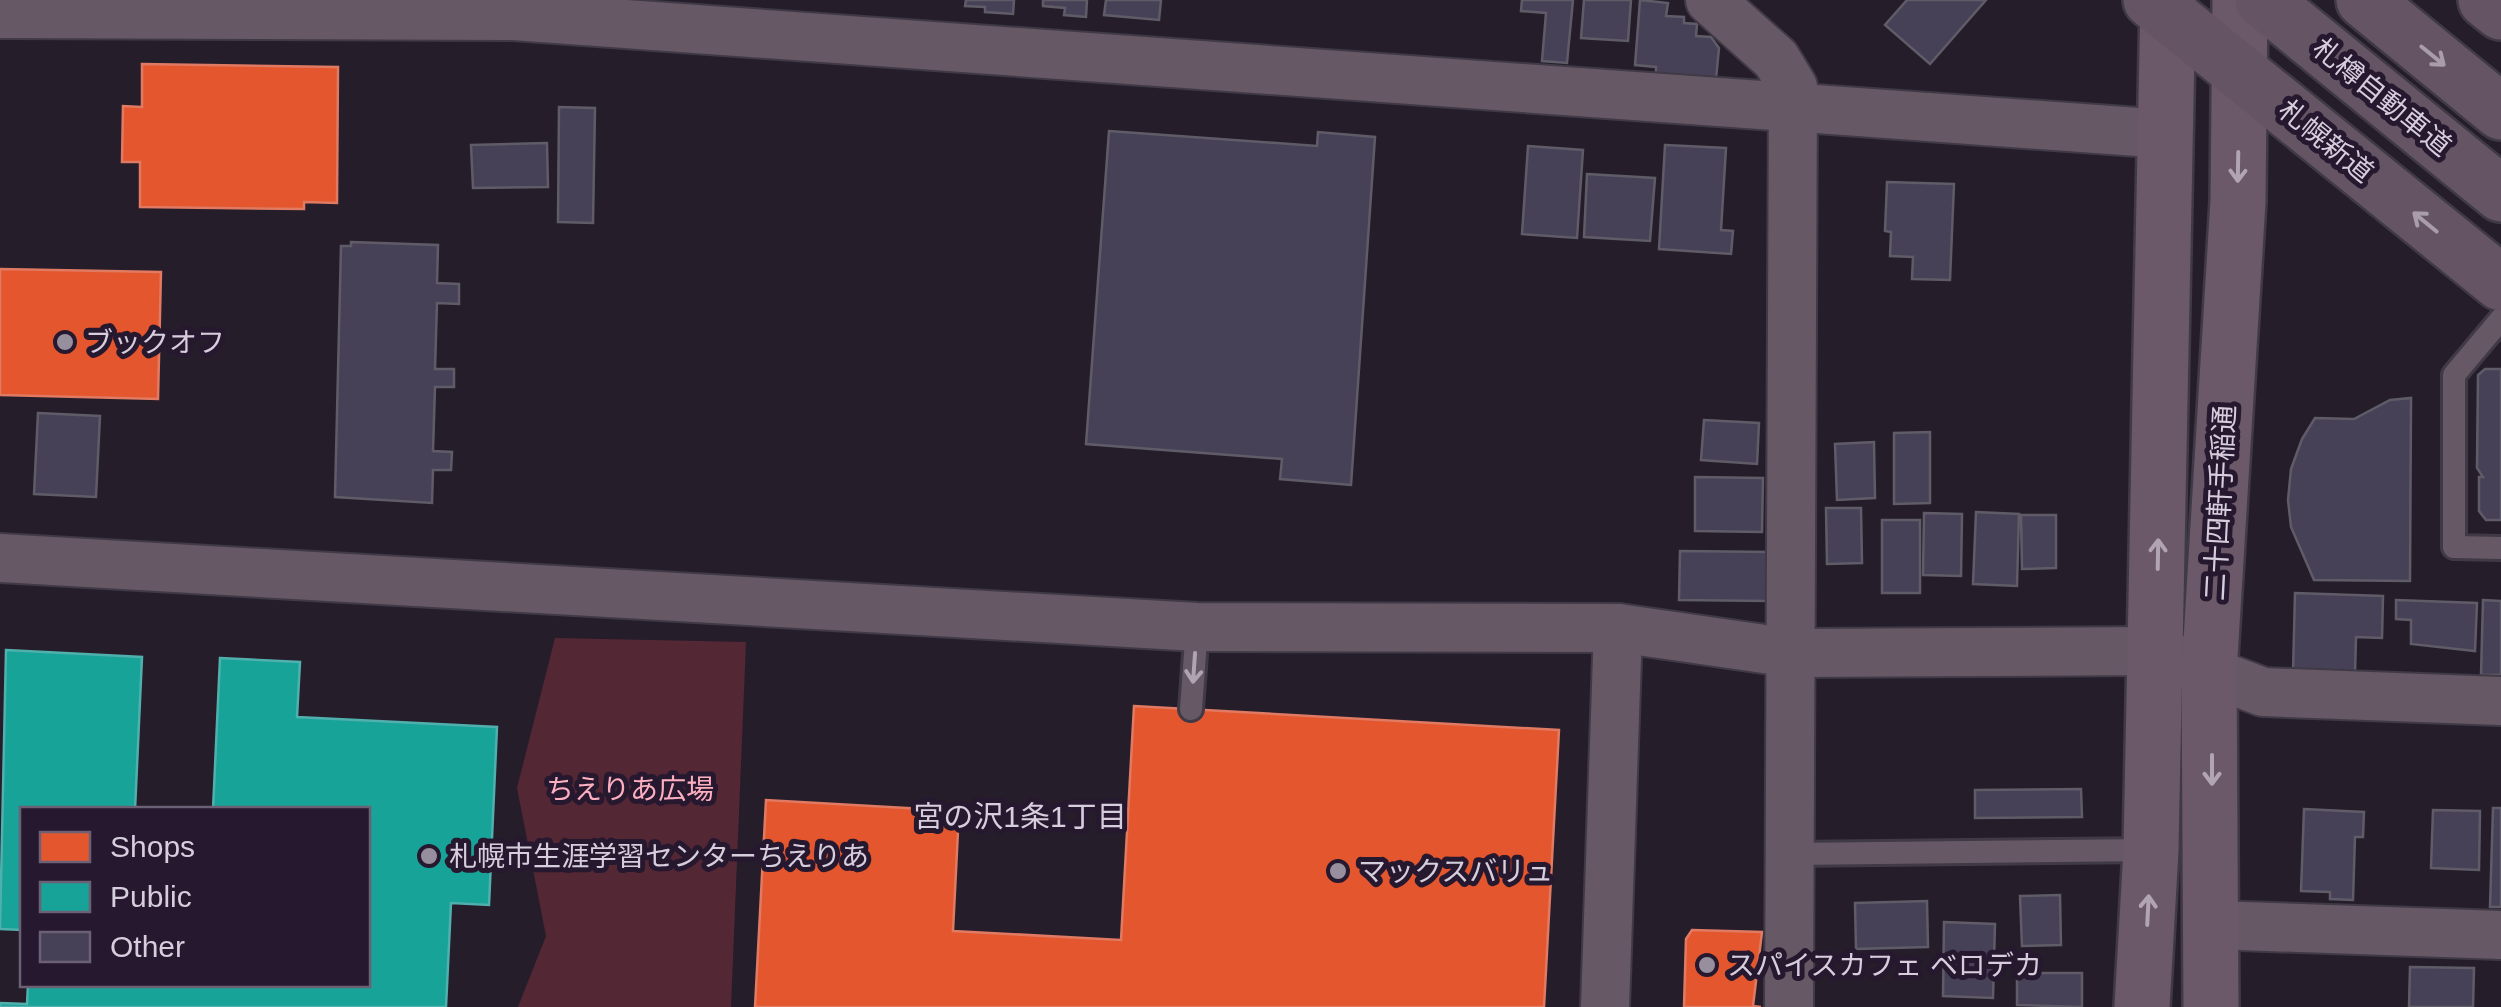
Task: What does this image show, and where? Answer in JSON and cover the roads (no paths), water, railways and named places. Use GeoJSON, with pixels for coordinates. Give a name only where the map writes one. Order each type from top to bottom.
{"type":"FeatureCollection","features":[{"type":"Feature","properties":{"kind":"highway","name":"札樽自動車道"},"geometry":{"type":"LineString","coordinates":[[2264,0],[2501,194]]}},
{"type":"Feature","properties":{"kind":"highway"},"geometry":{"type":"LineString","coordinates":[[2364,0],[2501,112]]}},
{"type":"Feature","properties":{"kind":"highway"},"geometry":{"type":"LineString","coordinates":[[2486,0],[2501,12]]}},
{"type":"Feature","properties":{"kind":"highway","name":"札幌新道"},"geometry":{"type":"LineString","coordinates":[[2162,5],[2501,283]]}},
{"type":"Feature","properties":{"kind":"street"},"geometry":{"type":"LineString","coordinates":[[1710,0],[1776,60],[1793,87],[1789,1007]]}},
{"type":"Feature","properties":{"kind":"street","name":"二十四軒手稲通"},"geometry":{"type":"LineString","coordinates":[[2211,1007],[2209,673],[2236,220],[2240,0]]}},
{"type":"Feature","properties":{"kind":"street"},"geometry":{"type":"LineString","coordinates":[[2142,1007],[2152,850],[2156,652],[2166,134],[2162,5]]}},
{"type":"Feature","properties":{"kind":"street"},"geometry":{"type":"LineString","coordinates":[[0,14],[449,9],[514,16],[693,14],[1794,108],[2166,134]]}},
{"type":"Feature","properties":{"kind":"street"},"geometry":{"type":"LineString","coordinates":[[0,558],[1197,628],[1618,628],[1793,653],[2156,652],[2262,692],[2501,701]]}},
{"type":"Feature","properties":{"kind":"street"},"geometry":{"type":"LineString","coordinates":[[1605,1007],[1618,628]]}},
{"type":"Feature","properties":{"kind":"street"},"geometry":{"type":"LineString","coordinates":[[2212,925],[2501,935]]}},
{"type":"Feature","properties":{"kind":"lane"},"geometry":{"type":"LineString","coordinates":[[2501,320],[2454,374],[2454,546],[2501,548]]}},
{"type":"Feature","properties":{"kind":"lane"},"geometry":{"type":"LineString","coordinates":[[1191,709],[1197,628]]}},
{"type":"Feature","properties":{"kind":"lane"},"geometry":{"type":"LineString","coordinates":[[1791,854],[2152,850]]}},
{"type":"Feature","properties":{"kind":"place","name":"ブックオフ"},"geometry":{"type":"Point","coordinates":[65,342]}},
{"type":"Feature","properties":{"kind":"place","name":"札幌市生涯学習センターちえりあ"},"geometry":{"type":"Point","coordinates":[429,856]}},
{"type":"Feature","properties":{"kind":"place","name":"マックスバリュ"},"geometry":{"type":"Point","coordinates":[1338,871]}},
{"type":"Feature","properties":{"kind":"place","name":"スパイスカフェ ベロデカ"},"geometry":{"type":"Point","coordinates":[1707,965]}},
{"type":"Feature","properties":{"kind":"district","name":"宮の沢1条1丁目"},"geometry":{"type":"Point","coordinates":[1020,816]}},
{"type":"Feature","properties":{"kind":"park label","name":"ちえりあ広場"},"geometry":{"type":"Point","coordinates":[630,789]}}]}
